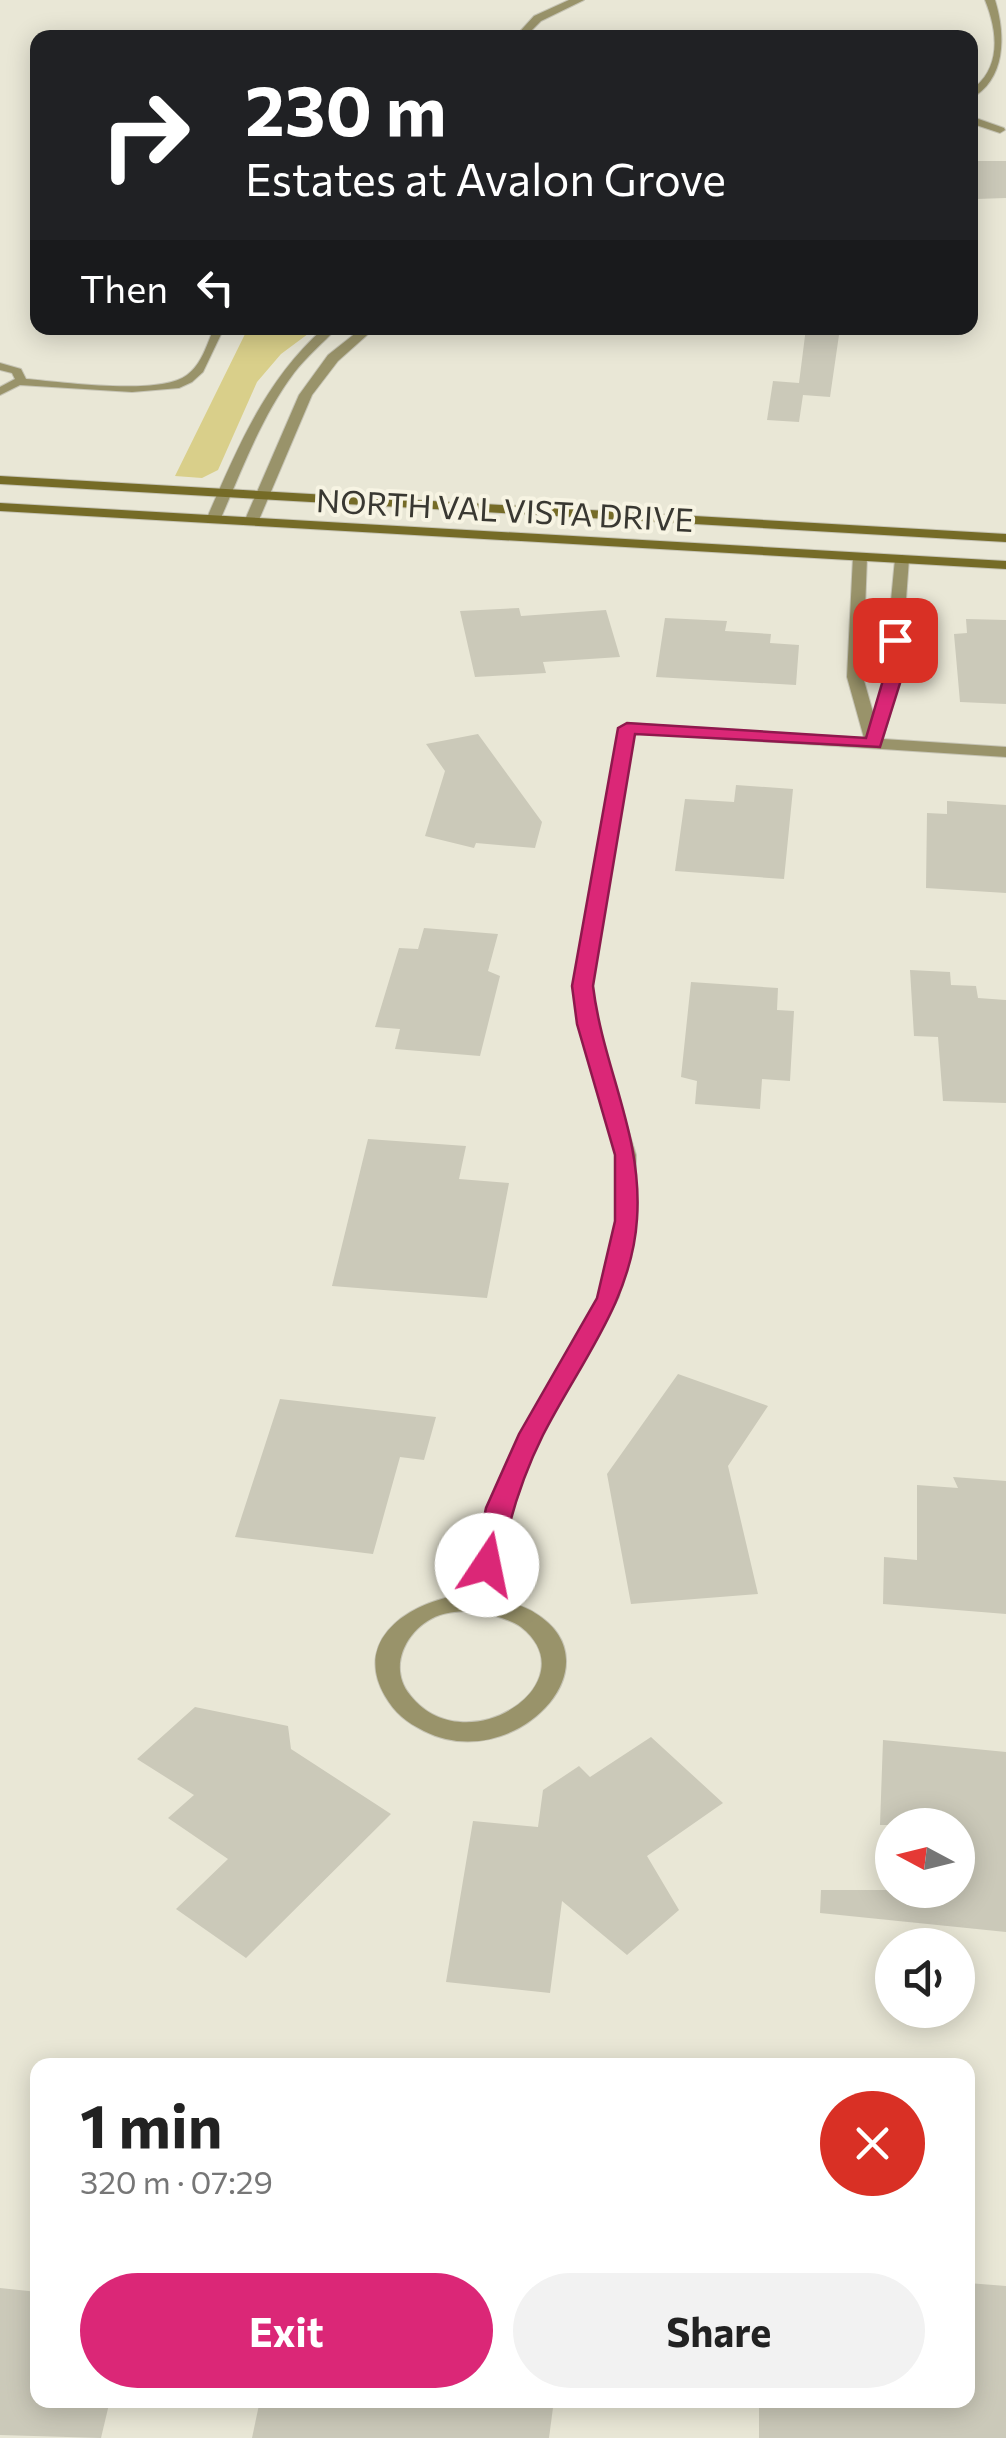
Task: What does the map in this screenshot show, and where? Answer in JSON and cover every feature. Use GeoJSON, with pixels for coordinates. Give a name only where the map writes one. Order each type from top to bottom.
{"type":"FeatureCollection","features":[{"type":"Feature","properties":{"kind":"main road","name":"NORTH VAL VISTA DRIVE"},"geometry":{"type":"LineString","coordinates":[[0,480],[1006,538]]}},
{"type":"Feature","properties":{"kind":"main road","name":"NORTH VAL VISTA DRIVE"},"geometry":{"type":"LineString","coordinates":[[0,507],[1006,566]]}},
{"type":"Feature","properties":{"kind":"street"},"geometry":{"type":"LineString","coordinates":[[525,30],[547,12],[579,0]]}},
{"type":"Feature","properties":{"kind":"street"},"geometry":{"type":"LineString","coordinates":[[978,91],[989,84],[1001,62],[1002,30],[990,0]]}},
{"type":"Feature","properties":{"kind":"street"},"geometry":{"type":"LineString","coordinates":[[978,122],[1000,130]]}},
{"type":"Feature","properties":{"kind":"street"},"geometry":{"type":"LineString","coordinates":[[213,520],[269,396],[308,346],[321,335]]}},
{"type":"Feature","properties":{"kind":"street"},"geometry":{"type":"LineString","coordinates":[[251,522],[306,394],[333,358],[361,335]]}},
{"type":"Feature","properties":{"kind":"street"},"geometry":{"type":"LineString","coordinates":[[860,557],[855,677],[874,744]]}},
{"type":"Feature","properties":{"kind":"street"},"geometry":{"type":"LineString","coordinates":[[874,744],[892,680],[902,559]]}},
{"type":"Feature","properties":{"kind":"street"},"geometry":{"type":"LineString","coordinates":[[857,614],[897,616]]}},
{"type":"Feature","properties":{"kind":"street"},"geometry":{"type":"LineString","coordinates":[[479,1602],[499,1508],[531,1434],[609,1298],[626,1221],[626,1155],[591,1040],[583,986],[627,728],[1006,752]]}},
{"type":"Feature","properties":{"kind":"street"},"geometry":{"type":"LineString","coordinates":[[479,1602],[516,1612],[544,1633],[554,1652],[555,1674],[546,1696],[529,1714],[503,1727],[474,1732],[444,1730],[418,1719],[398,1702],[388,1681],[386,1660],[393,1641],[407,1624],[428,1610],[453,1603],[479,1602]]}},
{"type":"Feature","properties":{"kind":"lane"},"geometry":{"type":"LineString","coordinates":[[0,392],[19,382],[128,388],[187,382],[202,367],[216,335]]}},
{"type":"Feature","properties":{"kind":"lane"},"geometry":{"type":"LineString","coordinates":[[0,366],[18,371],[19,382]]}},
{"type":"Feature","properties":{"kind":"shaded area"},"geometry":{"type":"Polygon","coordinates":[[[245,335],[307,335],[281,354],[257,382],[218,470],[202,478],[175,476],[245,335]]]}},
{"type":"Feature","properties":{"kind":"building"},"geometry":{"type":"Polygon","coordinates":[[[978,161],[1006,161],[1006,198],[978,199],[978,161]]]}},
{"type":"Feature","properties":{"kind":"building"},"geometry":{"type":"Polygon","coordinates":[[[805,335],[839,335],[830,397],[803,395],[799,422],[767,420],[773,381],[799,383],[805,335]]]}},
{"type":"Feature","properties":{"kind":"building"},"geometry":{"type":"Polygon","coordinates":[[[519,608],[521,616],[606,610],[620,657],[543,662],[546,673],[475,677],[460,611],[519,608]]]}},
{"type":"Feature","properties":{"kind":"building"},"geometry":{"type":"Polygon","coordinates":[[[665,618],[727,621],[725,631],[771,634],[770,643],[799,645],[796,685],[656,677],[665,618]]]}},
{"type":"Feature","properties":{"kind":"building"},"geometry":{"type":"Polygon","coordinates":[[[966,619],[1006,620],[1006,704],[960,702],[954,634],[967,633],[966,619]]]}},
{"type":"Feature","properties":{"kind":"building"},"geometry":{"type":"Polygon","coordinates":[[[478,734],[542,822],[535,848],[476,843],[474,848],[425,836],[445,771],[426,744],[478,734]]]}},
{"type":"Feature","properties":{"kind":"building"},"geometry":{"type":"Polygon","coordinates":[[[736,785],[793,789],[784,879],[675,871],[685,799],[734,802],[736,785]]]}},
{"type":"Feature","properties":{"kind":"building"},"geometry":{"type":"Polygon","coordinates":[[[947,801],[1006,805],[1006,893],[926,888],[927,813],[947,814],[947,801]]]}},
{"type":"Feature","properties":{"kind":"building"},"geometry":{"type":"Polygon","coordinates":[[[424,928],[498,934],[488,971],[500,976],[480,1056],[395,1049],[400,1029],[375,1027],[399,948],[418,949],[424,928]]]}},
{"type":"Feature","properties":{"kind":"building"},"geometry":{"type":"Polygon","coordinates":[[[910,970],[950,972],[951,985],[976,986],[978,998],[1006,1000],[1006,1103],[943,1101],[938,1037],[914,1036],[910,970]]]}},
{"type":"Feature","properties":{"kind":"building"},"geometry":{"type":"Polygon","coordinates":[[[691,982],[778,988],[777,1010],[794,1011],[790,1081],[762,1079],[760,1109],[695,1104],[697,1081],[681,1077],[691,982]]]}},
{"type":"Feature","properties":{"kind":"building"},"geometry":{"type":"Polygon","coordinates":[[[368,1139],[466,1146],[459,1179],[509,1183],[487,1298],[332,1286],[368,1139]]]}},
{"type":"Feature","properties":{"kind":"building"},"geometry":{"type":"Polygon","coordinates":[[[678,1374],[768,1406],[728,1466],[758,1594],[631,1604],[607,1474],[678,1374]]]}},
{"type":"Feature","properties":{"kind":"building"},"geometry":{"type":"Polygon","coordinates":[[[280,1399],[436,1417],[424,1460],[400,1457],[373,1554],[235,1537],[280,1399]]]}},
{"type":"Feature","properties":{"kind":"building"},"geometry":{"type":"Polygon","coordinates":[[[953,1477],[1006,1481],[1006,1614],[883,1604],[884,1557],[917,1560],[917,1485],[958,1488],[953,1477]]]}},
{"type":"Feature","properties":{"kind":"building"},"geometry":{"type":"Polygon","coordinates":[[[195,1707],[288,1726],[291,1749],[391,1814],[246,1958],[176,1909],[228,1859],[168,1818],[194,1795],[137,1759],[195,1707]]]}},
{"type":"Feature","properties":{"kind":"building"},"geometry":{"type":"Polygon","coordinates":[[[651,1737],[723,1803],[647,1856],[679,1910],[627,1955],[562,1901],[550,1993],[446,1982],[473,1821],[538,1827],[543,1790],[579,1766],[590,1777],[651,1737]]]}},
{"type":"Feature","properties":{"kind":"building"},"geometry":{"type":"Polygon","coordinates":[[[883,1740],[1006,1752],[1006,1932],[820,1913],[821,1890],[875,1890],[875,1908],[975,1908],[975,1808],[881,1808],[883,1740]]]}},
{"type":"Feature","properties":{"kind":"building"},"geometry":{"type":"Polygon","coordinates":[[[975,2284],[1006,2286],[1006,2438],[759,2438],[759,2408],[975,2408],[975,2284]]]}},
{"type":"Feature","properties":{"kind":"building"},"geometry":{"type":"Polygon","coordinates":[[[0,2288],[30,2291],[30,2408],[108,2408],[101,2438],[0,2435],[0,2288]]]}},
{"type":"Feature","properties":{"kind":"building"},"geometry":{"type":"Polygon","coordinates":[[[258,2408],[553,2408],[549,2438],[252,2438],[258,2408]]]}},
{"type":"Feature","properties":{"kind":"route"},"geometry":{"type":"LineString","coordinates":[[487,1565],[499,1508],[531,1434],[609,1298],[626,1221],[626,1155],[603,1087],[587,1024],[583,986],[627,728],[874,744],[892,680],[895,640]]}}]}
